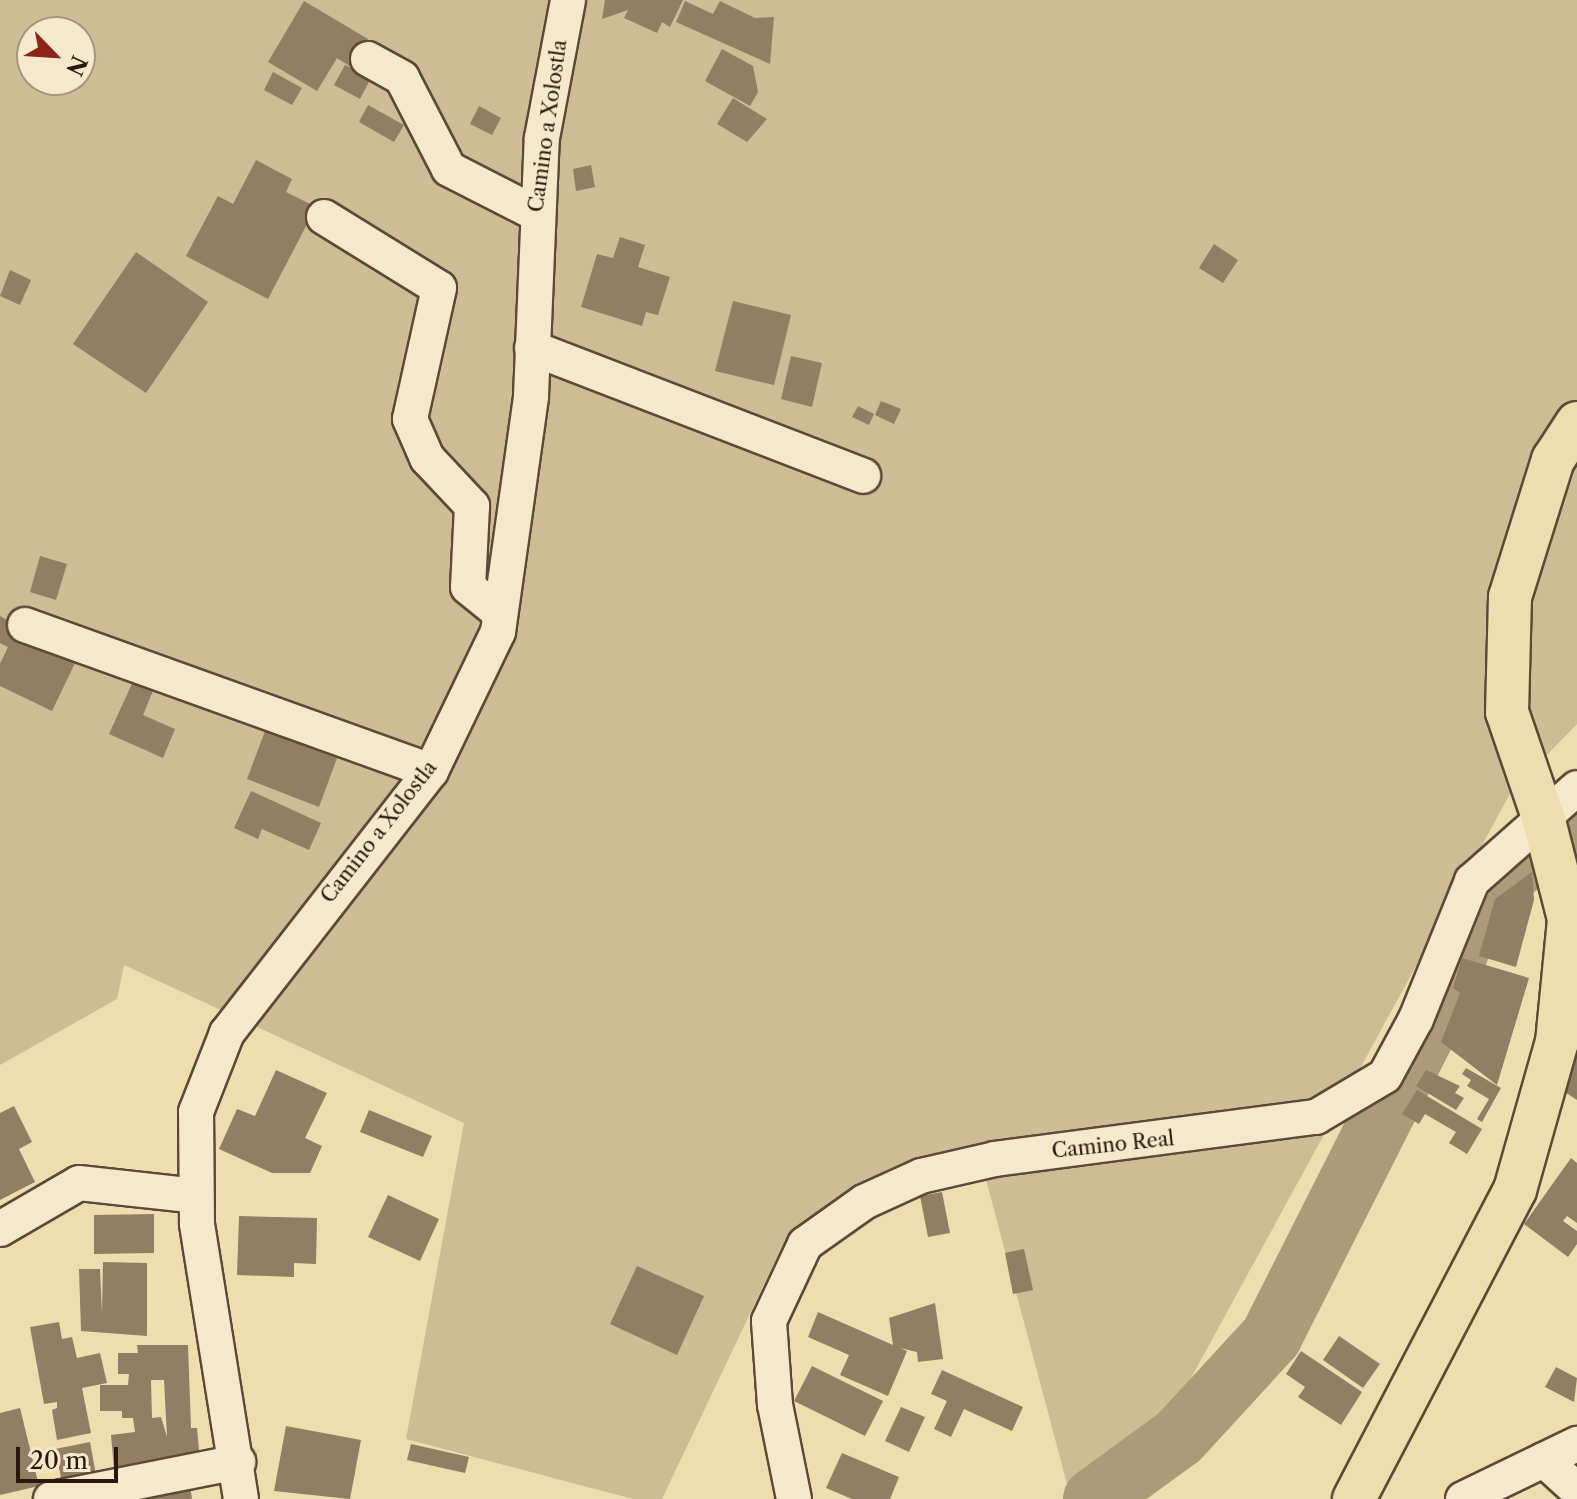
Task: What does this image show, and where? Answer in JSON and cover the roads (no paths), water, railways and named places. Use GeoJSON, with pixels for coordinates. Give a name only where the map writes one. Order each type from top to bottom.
{"type":"FeatureCollection","features":[{"type":"Feature","properties":{"kind":"main road"},"geometry":{"type":"LineString","coordinates":[[1354,1499],[1515,1190],[1557,1042],[1569,919],[1546,829],[1507,712],[1510,597],[1553,460],[1577,423]]}},
{"type":"Feature","properties":{"kind":"street","name":"Camino a Xolostla"},"geometry":{"type":"LineString","coordinates":[[241,1499],[238,1462],[196,1196],[196,1112],[227,1033],[431,771],[498,632],[531,396],[535,213],[561,3]]}},
{"type":"Feature","properties":{"kind":"street"},"geometry":{"type":"LineString","coordinates":[[368,59],[402,78],[449,169],[535,213]]}},
{"type":"Feature","properties":{"kind":"street"},"geometry":{"type":"LineString","coordinates":[[324,217],[439,288],[410,419],[427,458],[472,506],[468,587],[500,613]]}},
{"type":"Feature","properties":{"kind":"street"},"geometry":{"type":"LineString","coordinates":[[532,348],[863,476]]}},
{"type":"Feature","properties":{"kind":"street"},"geometry":{"type":"LineString","coordinates":[[25,625],[431,771]]}},
{"type":"Feature","properties":{"kind":"street","name":"Camino Real"},"geometry":{"type":"LineString","coordinates":[[794,1499],[775,1405],[769,1321],[805,1244],[864,1202],[921,1176],[995,1159],[1316,1117],[1385,1076],[1416,1019],[1472,881],[1546,829],[1577,788]]}},
{"type":"Feature","properties":{"kind":"street"},"geometry":{"type":"LineString","coordinates":[[0,1229],[79,1183],[196,1196]]}},
{"type":"Feature","properties":{"kind":"street"},"geometry":{"type":"LineString","coordinates":[[1463,1499],[1577,1444]]}},
{"type":"Feature","properties":{"kind":"street"},"geometry":{"type":"LineString","coordinates":[[1544,1460],[1577,1490]]}},
{"type":"Feature","properties":{"kind":"street"},"geometry":{"type":"LineString","coordinates":[[51,1499],[238,1462]]}},
{"type":"Feature","properties":{"kind":"waterway"},"geometry":{"type":"LineString","coordinates":[[1094,1499],[1179,1437],[1271,1337],[1437,1008],[1479,894],[1577,822]]}}]}
